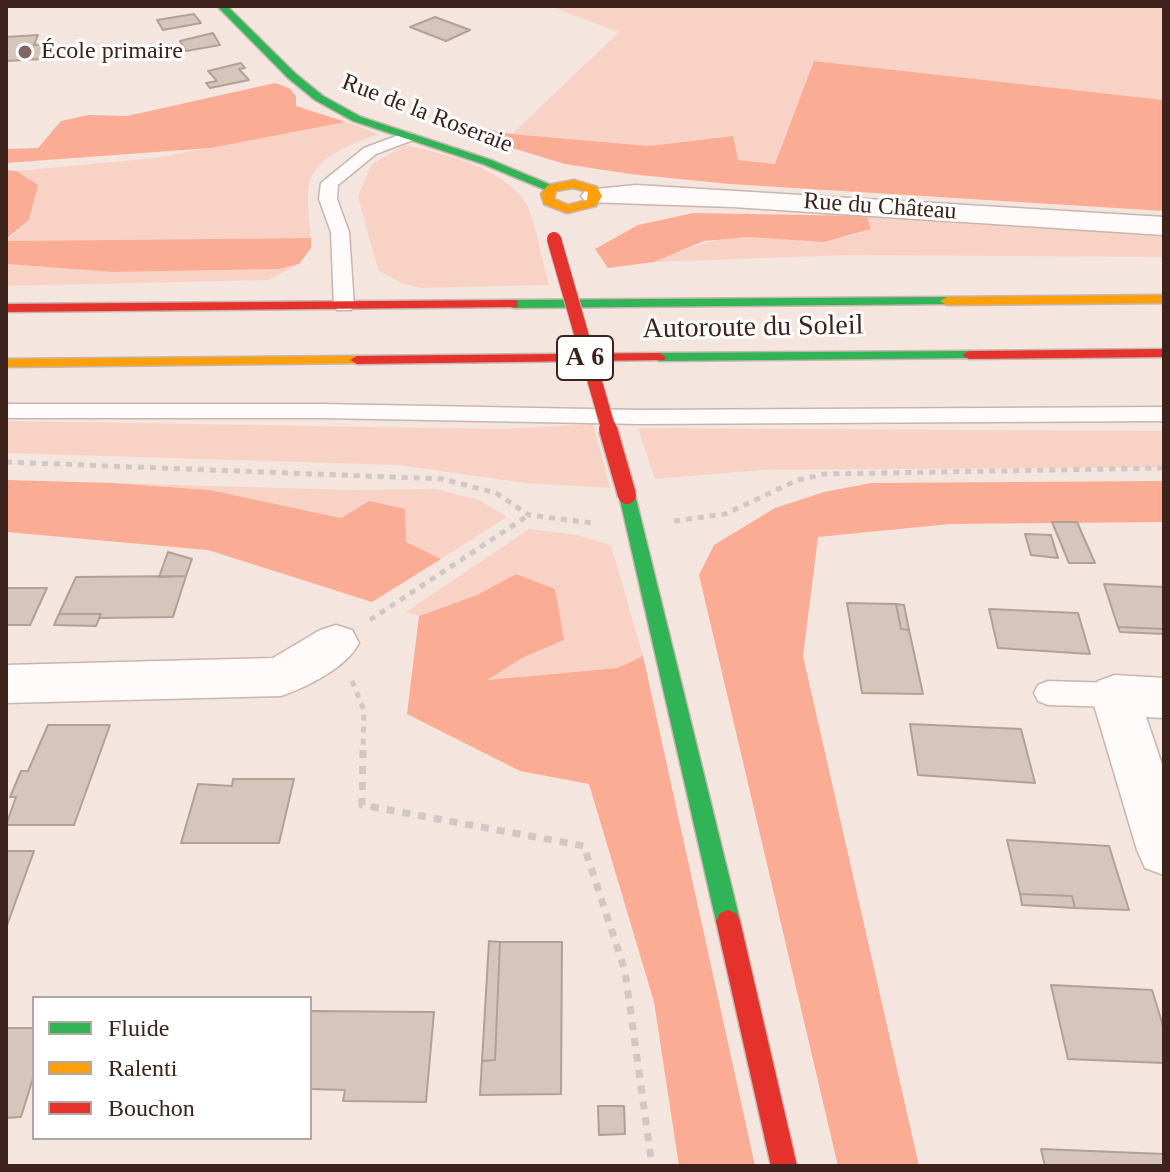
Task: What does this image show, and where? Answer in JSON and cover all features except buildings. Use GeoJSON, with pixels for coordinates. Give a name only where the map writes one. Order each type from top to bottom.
{"type":"FeatureCollection","features":[{"type":"Feature","properties":{"kind":"main road","name":"Rue de la Roseraie"},"geometry":{"type":"LineString","coordinates":[[222,6],[292,76],[319,98],[357,119],[487,162],[552,188]]}},
{"type":"Feature","properties":{"kind":"main road"},"geometry":{"type":"LineString","coordinates":[[574,184],[593,190],[596,196],[592,203],[567,209],[548,201],[547,194],[552,188],[574,184]]}},
{"type":"Feature","properties":{"kind":"main road"},"geometry":{"type":"LineString","coordinates":[[567,209],[554,239],[627,495],[678,699],[784,1166]]}},
{"type":"Feature","properties":{"kind":"main road","name":"Autoroute du Soleil"},"geometry":{"type":"LineString","coordinates":[[6,308],[1164,299]]}},
{"type":"Feature","properties":{"kind":"main road","name":"Autoroute du Soleil"},"geometry":{"type":"LineString","coordinates":[[6,363],[1164,353]]}},
{"type":"Feature","properties":{"kind":"street","name":"Rue du Château"},"geometry":{"type":"LineString","coordinates":[[596,196],[636,194],[733,198],[1164,226]]}},
{"type":"Feature","properties":{"kind":"street"},"geometry":{"type":"LineString","coordinates":[[6,684],[281,677],[336,643]]}},
{"type":"Feature","properties":{"kind":"street"},"geometry":{"type":"LineString","coordinates":[[1164,698],[1115,695],[1164,850]]}},
{"type":"Feature","properties":{"kind":"lane"},"geometry":{"type":"LineString","coordinates":[[344,306],[340,232],[328,199],[330,183],[370,151],[407,137]]}},
{"type":"Feature","properties":{"kind":"lane"},"geometry":{"type":"LineString","coordinates":[[6,411],[322,411],[642,417],[1164,414]]}},
{"type":"Feature","properties":{"kind":"lane"},"geometry":{"type":"LineString","coordinates":[[1048,693],[1115,695]]}},
{"type":"Feature","properties":{"kind":"path"},"geometry":{"type":"LineString","coordinates":[[529,515],[336,643],[364,710],[362,805],[584,846],[625,971],[652,1166]]}},
{"type":"Feature","properties":{"kind":"shaded area"},"geometry":{"type":"Polygon","coordinates":[[[549,6],[1164,6],[1164,100],[815,61],[776,164],[737,160],[733,136],[649,146],[512,134],[619,32],[549,6]]]}},
{"type":"Feature","properties":{"kind":"shaded area"},"geometry":{"type":"Polygon","coordinates":[[[814,61],[1164,100],[1164,211],[730,184],[630,174],[565,164],[486,140],[439,120],[512,134],[649,146],[733,136],[738,160],[775,164],[814,61]]]}},
{"type":"Feature","properties":{"kind":"shaded area"},"geometry":{"type":"Polygon","coordinates":[[[275,83],[289,88],[296,96],[296,106],[346,122],[210,148],[6,163],[6,149],[38,148],[61,121],[88,115],[127,116],[275,83]]]}},
{"type":"Feature","properties":{"kind":"shaded area"},"geometry":{"type":"Polygon","coordinates":[[[346,122],[378,134],[336,152],[312,176],[308,199],[311,238],[6,241],[29,220],[28,177],[17,171],[155,158],[346,122]]]}},
{"type":"Feature","properties":{"kind":"shaded area"},"geometry":{"type":"Polygon","coordinates":[[[405,145],[471,163],[502,179],[515,190],[525,202],[532,219],[549,285],[421,288],[401,283],[378,270],[358,196],[372,164],[405,145]]]}},
{"type":"Feature","properties":{"kind":"shaded area"},"geometry":{"type":"Polygon","coordinates":[[[6,170],[17,171],[38,185],[29,220],[6,239],[6,170]]]}},
{"type":"Feature","properties":{"kind":"shaded area"},"geometry":{"type":"Polygon","coordinates":[[[693,213],[867,216],[871,229],[824,242],[748,237],[704,241],[654,262],[608,268],[595,249],[638,225],[693,213]]]}},
{"type":"Feature","properties":{"kind":"shaded area"},"geometry":{"type":"Polygon","coordinates":[[[867,216],[1164,235],[1164,257],[849,255],[654,262],[724,239],[810,240],[855,235],[871,229],[867,216]]]}},
{"type":"Feature","properties":{"kind":"shaded area"},"geometry":{"type":"Polygon","coordinates":[[[311,238],[311,248],[299,264],[279,269],[113,272],[6,264],[6,241],[311,238]]]}},
{"type":"Feature","properties":{"kind":"shaded area"},"geometry":{"type":"Polygon","coordinates":[[[6,264],[113,272],[279,269],[299,264],[268,280],[6,286],[6,264]]]}},
{"type":"Feature","properties":{"kind":"shaded area"},"geometry":{"type":"Polygon","coordinates":[[[6,421],[503,429],[593,424],[610,488],[525,483],[399,465],[6,453],[6,421]]]}},
{"type":"Feature","properties":{"kind":"shaded area"},"geometry":{"type":"Polygon","coordinates":[[[638,428],[1164,431],[1164,467],[762,470],[655,479],[638,428]]]}},
{"type":"Feature","properties":{"kind":"shaded area"},"geometry":{"type":"Polygon","coordinates":[[[6,480],[210,490],[341,518],[369,501],[405,509],[406,542],[441,559],[372,602],[208,550],[6,532],[6,480]]]}},
{"type":"Feature","properties":{"kind":"shaded area"},"geometry":{"type":"Polygon","coordinates":[[[1164,481],[1164,522],[950,524],[818,537],[803,656],[919,1166],[838,1166],[699,575],[714,545],[775,508],[824,492],[871,483],[1164,481]]]}},
{"type":"Feature","properties":{"kind":"shaded area"},"geometry":{"type":"Polygon","coordinates":[[[113,483],[352,490],[436,489],[479,500],[507,517],[441,559],[406,542],[405,510],[369,501],[341,518],[210,490],[113,483]]]}},
{"type":"Feature","properties":{"kind":"shaded area"},"geometry":{"type":"Polygon","coordinates":[[[529,529],[577,535],[611,545],[643,656],[617,668],[485,680],[522,658],[564,640],[516,574],[477,595],[419,616],[406,612],[529,529]]]}},
{"type":"Feature","properties":{"kind":"shaded area"},"geometry":{"type":"Polygon","coordinates":[[[516,574],[555,589],[564,640],[522,658],[487,680],[617,668],[643,656],[755,1166],[679,1166],[654,1002],[589,784],[520,771],[407,714],[419,616],[477,595],[516,574]]]}},
{"type":"Feature","properties":{"kind":"traffic: fast"},"geometry":{"type":"LineString","coordinates":[[222,6],[292,76],[319,98],[357,119],[487,162],[552,188]]}},
{"type":"Feature","properties":{"kind":"traffic: fast"},"geometry":{"type":"LineString","coordinates":[[513,304],[947,301]]}},
{"type":"Feature","properties":{"kind":"traffic: fast"},"geometry":{"type":"LineString","coordinates":[[659,357],[969,355]]}},
{"type":"Feature","properties":{"kind":"traffic: fast"},"geometry":{"type":"LineString","coordinates":[[627,495],[728,921]]}},
{"type":"Feature","properties":{"kind":"traffic: slow"},"geometry":{"type":"LineString","coordinates":[[574,184],[593,190],[596,196],[592,203],[567,209],[548,201],[547,194],[552,188],[574,184]]}},
{"type":"Feature","properties":{"kind":"traffic: slow"},"geometry":{"type":"LineString","coordinates":[[947,301],[1164,299]]}},
{"type":"Feature","properties":{"kind":"traffic: slow"},"geometry":{"type":"LineString","coordinates":[[6,363],[357,360]]}},
{"type":"Feature","properties":{"kind":"traffic: jam"},"geometry":{"type":"LineString","coordinates":[[554,239],[627,495]]}},
{"type":"Feature","properties":{"kind":"traffic: jam"},"geometry":{"type":"LineString","coordinates":[[6,308],[513,304]]}},
{"type":"Feature","properties":{"kind":"traffic: jam"},"geometry":{"type":"LineString","coordinates":[[969,355],[1164,353]]}},
{"type":"Feature","properties":{"kind":"traffic: jam"},"geometry":{"type":"LineString","coordinates":[[357,360],[659,357]]}},
{"type":"Feature","properties":{"kind":"traffic: jam"},"geometry":{"type":"LineString","coordinates":[[728,921],[784,1166]]}},
{"type":"Feature","properties":{"kind":"place","name":"École primaire"},"geometry":{"type":"Point","coordinates":[25,52]}}]}
